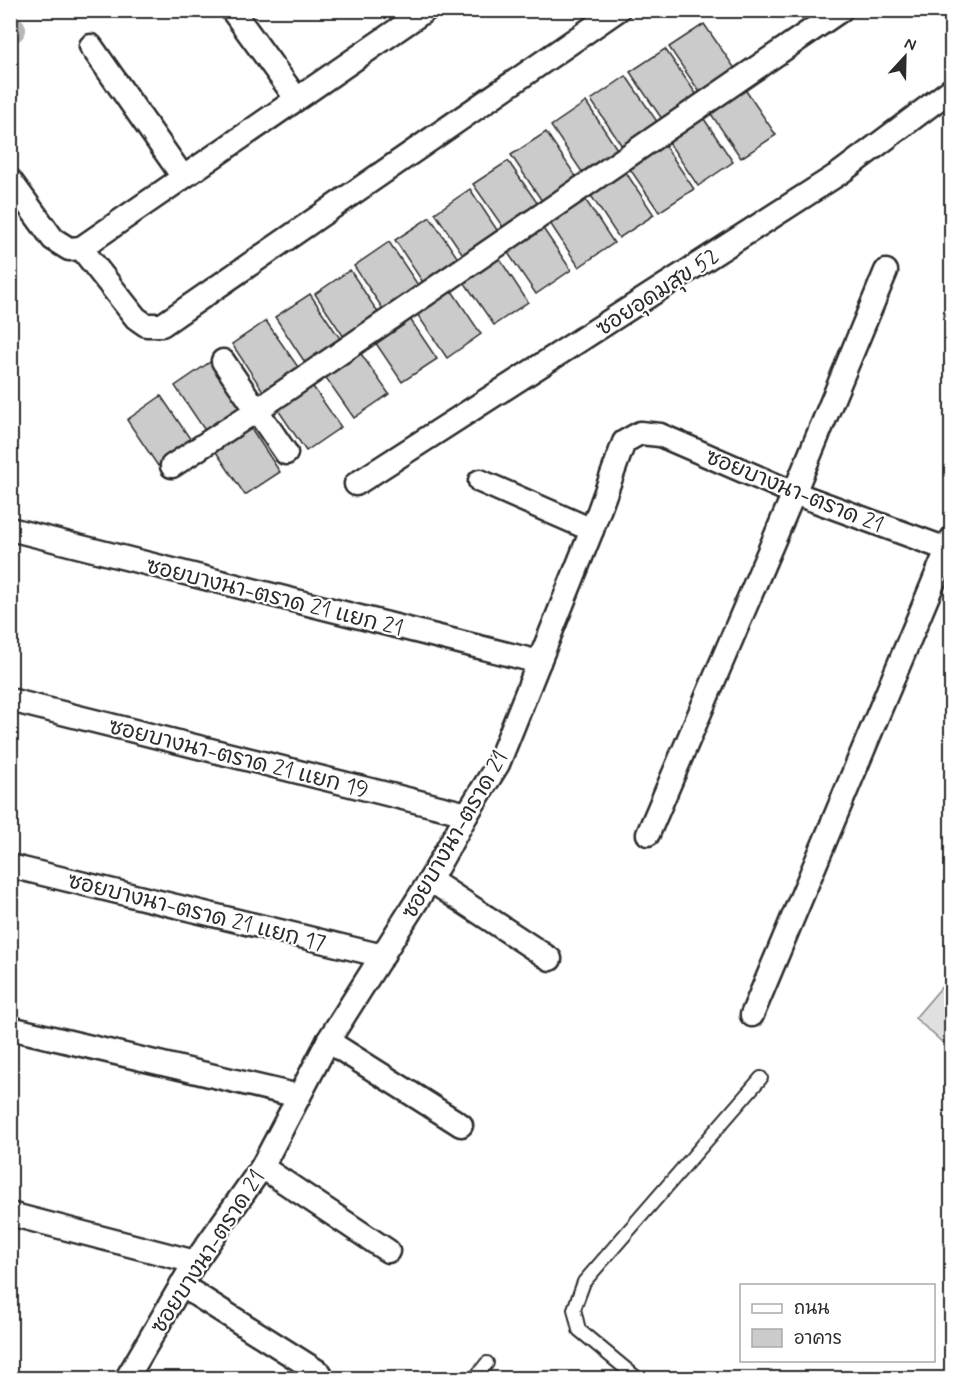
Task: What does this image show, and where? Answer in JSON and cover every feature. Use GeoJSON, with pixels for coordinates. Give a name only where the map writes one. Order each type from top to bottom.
{"type":"FeatureCollection","features":[{"type":"Feature","properties":{"kind":"street"},"geometry":{"type":"LineString","coordinates":[[232,10],[296,98]]}},
{"type":"Feature","properties":{"kind":"street"},"geometry":{"type":"LineString","coordinates":[[81,248],[136,318],[146,325],[162,325],[618,10]]}},
{"type":"Feature","properties":{"kind":"street"},"geometry":{"type":"LineString","coordinates":[[172,466],[841,10]]}},
{"type":"Feature","properties":{"kind":"street"},"geometry":{"type":"LineString","coordinates":[[10,180],[53,239],[69,249],[81,248],[414,14]]}},
{"type":"Feature","properties":{"kind":"street"},"geometry":{"type":"LineString","coordinates":[[91,46],[183,177]]}},
{"type":"Feature","properties":{"kind":"street","name":"ซอยอุดมสุข 52"},"geometry":{"type":"LineString","coordinates":[[356,484],[840,174],[951,88]]}},
{"type":"Feature","properties":{"kind":"street"},"geometry":{"type":"LineString","coordinates":[[648,834],[886,271]]}},
{"type":"Feature","properties":{"kind":"street"},"geometry":{"type":"LineString","coordinates":[[223,361],[286,453]]}},
{"type":"Feature","properties":{"kind":"street","name":"ซอยบางนา-ตราด 21"},"geometry":{"type":"LineString","coordinates":[[127,1378],[195,1262],[262,1167],[328,1041],[430,880],[498,765],[592,530],[624,442],[640,433],[660,435],[794,493],[950,546]]}},
{"type":"Feature","properties":{"kind":"street"},"geometry":{"type":"LineString","coordinates":[[480,481],[592,530]]}},
{"type":"Feature","properties":{"kind":"street","name":"ซอยบางนา-ตราด 21 แยก 21"},"geometry":{"type":"LineString","coordinates":[[10,530],[539,662]]}},
{"type":"Feature","properties":{"kind":"street"},"geometry":{"type":"LineString","coordinates":[[752,1015],[950,546]]}},
{"type":"Feature","properties":{"kind":"street","name":"ซอยบางนา-ตราด 21 แยก 19"},"geometry":{"type":"LineString","coordinates":[[10,700],[467,814]]}},
{"type":"Feature","properties":{"kind":"street","name":"ซอยบางนา-ตราด 21 แยก 17"},"geometry":{"type":"LineString","coordinates":[[10,866],[383,956]]}},
{"type":"Feature","properties":{"kind":"street"},"geometry":{"type":"LineString","coordinates":[[430,880],[550,959]]}},
{"type":"Feature","properties":{"kind":"street"},"geometry":{"type":"LineString","coordinates":[[10,1028],[299,1096]]}},
{"type":"Feature","properties":{"kind":"street"},"geometry":{"type":"LineString","coordinates":[[328,1041],[461,1125]]}},
{"type":"Feature","properties":{"kind":"street"},"geometry":{"type":"LineString","coordinates":[[262,1167],[388,1251]]}},
{"type":"Feature","properties":{"kind":"street"},"geometry":{"type":"LineString","coordinates":[[10,1214],[195,1262]]}},
{"type":"Feature","properties":{"kind":"street"},"geometry":{"type":"LineString","coordinates":[[181,1285],[320,1373]]}},
{"type":"Feature","properties":{"kind":"lane"},"geometry":{"type":"LineString","coordinates":[[638,1378],[579,1330],[574,1309],[584,1282],[761,1078]]}},
{"type":"Feature","properties":{"kind":"lane"},"geometry":{"type":"LineString","coordinates":[[475,1378],[487,1363]]}},
{"type":"Feature","properties":{"kind":"shaded area"},"geometry":{"type":"Polygon","coordinates":[[[951,976],[951,1050],[915,1018],[951,976]]]}},
{"type":"Feature","properties":{"kind":"building"},"geometry":{"type":"Polygon","coordinates":[[[704,24],[736,70],[701,94],[669,47],[704,24]]]}},
{"type":"Feature","properties":{"kind":"building"},"geometry":{"type":"Polygon","coordinates":[[[665,49],[697,95],[662,119],[630,72],[665,49]]]}},
{"type":"Feature","properties":{"kind":"building"},"geometry":{"type":"Polygon","coordinates":[[[626,76],[658,123],[622,146],[591,100],[626,76]]]}},
{"type":"Feature","properties":{"kind":"building"},"geometry":{"type":"Polygon","coordinates":[[[744,88],[776,135],[741,158],[709,111],[744,88]]]}},
{"type":"Feature","properties":{"kind":"building"},"geometry":{"type":"Polygon","coordinates":[[[586,102],[617,149],[582,172],[551,126],[586,102]]]}},
{"type":"Feature","properties":{"kind":"building"},"geometry":{"type":"Polygon","coordinates":[[[702,116],[733,162],[698,186],[667,140],[702,116]]]}},
{"type":"Feature","properties":{"kind":"building"},"geometry":{"type":"Polygon","coordinates":[[[546,132],[577,178],[542,201],[511,155],[546,132]]]}},
{"type":"Feature","properties":{"kind":"building"},"geometry":{"type":"Polygon","coordinates":[[[663,143],[694,189],[659,212],[628,166],[663,143]]]}},
{"type":"Feature","properties":{"kind":"building"},"geometry":{"type":"Polygon","coordinates":[[[508,161],[540,207],[505,230],[473,184],[508,161]]]}},
{"type":"Feature","properties":{"kind":"building"},"geometry":{"type":"Polygon","coordinates":[[[623,168],[654,215],[619,238],[588,191],[623,168]]]}},
{"type":"Feature","properties":{"kind":"building"},"geometry":{"type":"Polygon","coordinates":[[[470,189],[501,236],[466,259],[435,213],[470,189]]]}},
{"type":"Feature","properties":{"kind":"building"},"geometry":{"type":"Polygon","coordinates":[[[583,196],[614,243],[579,267],[548,220],[583,196]]]}},
{"type":"Feature","properties":{"kind":"building"},"geometry":{"type":"Polygon","coordinates":[[[430,217],[461,263],[426,287],[395,240],[430,217]]]}},
{"type":"Feature","properties":{"kind":"building"},"geometry":{"type":"Polygon","coordinates":[[[540,224],[571,270],[536,294],[504,247],[540,224]]]}},
{"type":"Feature","properties":{"kind":"building"},"geometry":{"type":"Polygon","coordinates":[[[389,242],[420,288],[385,312],[354,266],[389,242]]]}},
{"type":"Feature","properties":{"kind":"building"},"geometry":{"type":"Polygon","coordinates":[[[497,255],[528,302],[494,325],[462,279],[497,255]]]}},
{"type":"Feature","properties":{"kind":"building"},"geometry":{"type":"Polygon","coordinates":[[[350,270],[381,317],[346,340],[315,294],[350,270]]]}},
{"type":"Feature","properties":{"kind":"building"},"geometry":{"type":"Polygon","coordinates":[[[450,288],[481,334],[447,358],[415,311],[450,288]]]}},
{"type":"Feature","properties":{"kind":"building"},"geometry":{"type":"Polygon","coordinates":[[[310,294],[341,340],[306,364],[275,317],[310,294]]]}},
{"type":"Feature","properties":{"kind":"building"},"geometry":{"type":"Polygon","coordinates":[[[406,313],[437,359],[402,382],[371,336],[406,313]]]}},
{"type":"Feature","properties":{"kind":"building"},"geometry":{"type":"Polygon","coordinates":[[[266,321],[298,367],[263,391],[232,344],[266,321]]]}},
{"type":"Feature","properties":{"kind":"building"},"geometry":{"type":"Polygon","coordinates":[[[357,348],[389,394],[354,418],[322,372],[357,348]]]}},
{"type":"Feature","properties":{"kind":"building"},"geometry":{"type":"Polygon","coordinates":[[[210,362],[242,408],[206,432],[175,386],[210,362]]]}},
{"type":"Feature","properties":{"kind":"building"},"geometry":{"type":"Polygon","coordinates":[[[309,381],[341,427],[306,451],[274,404],[309,381]]]}},
{"type":"Feature","properties":{"kind":"building"},"geometry":{"type":"Polygon","coordinates":[[[161,396],[193,443],[158,466],[127,420],[161,396]]]}},
{"type":"Feature","properties":{"kind":"building"},"geometry":{"type":"Polygon","coordinates":[[[249,425],[280,472],[245,495],[214,449],[249,425]]]}}]}
